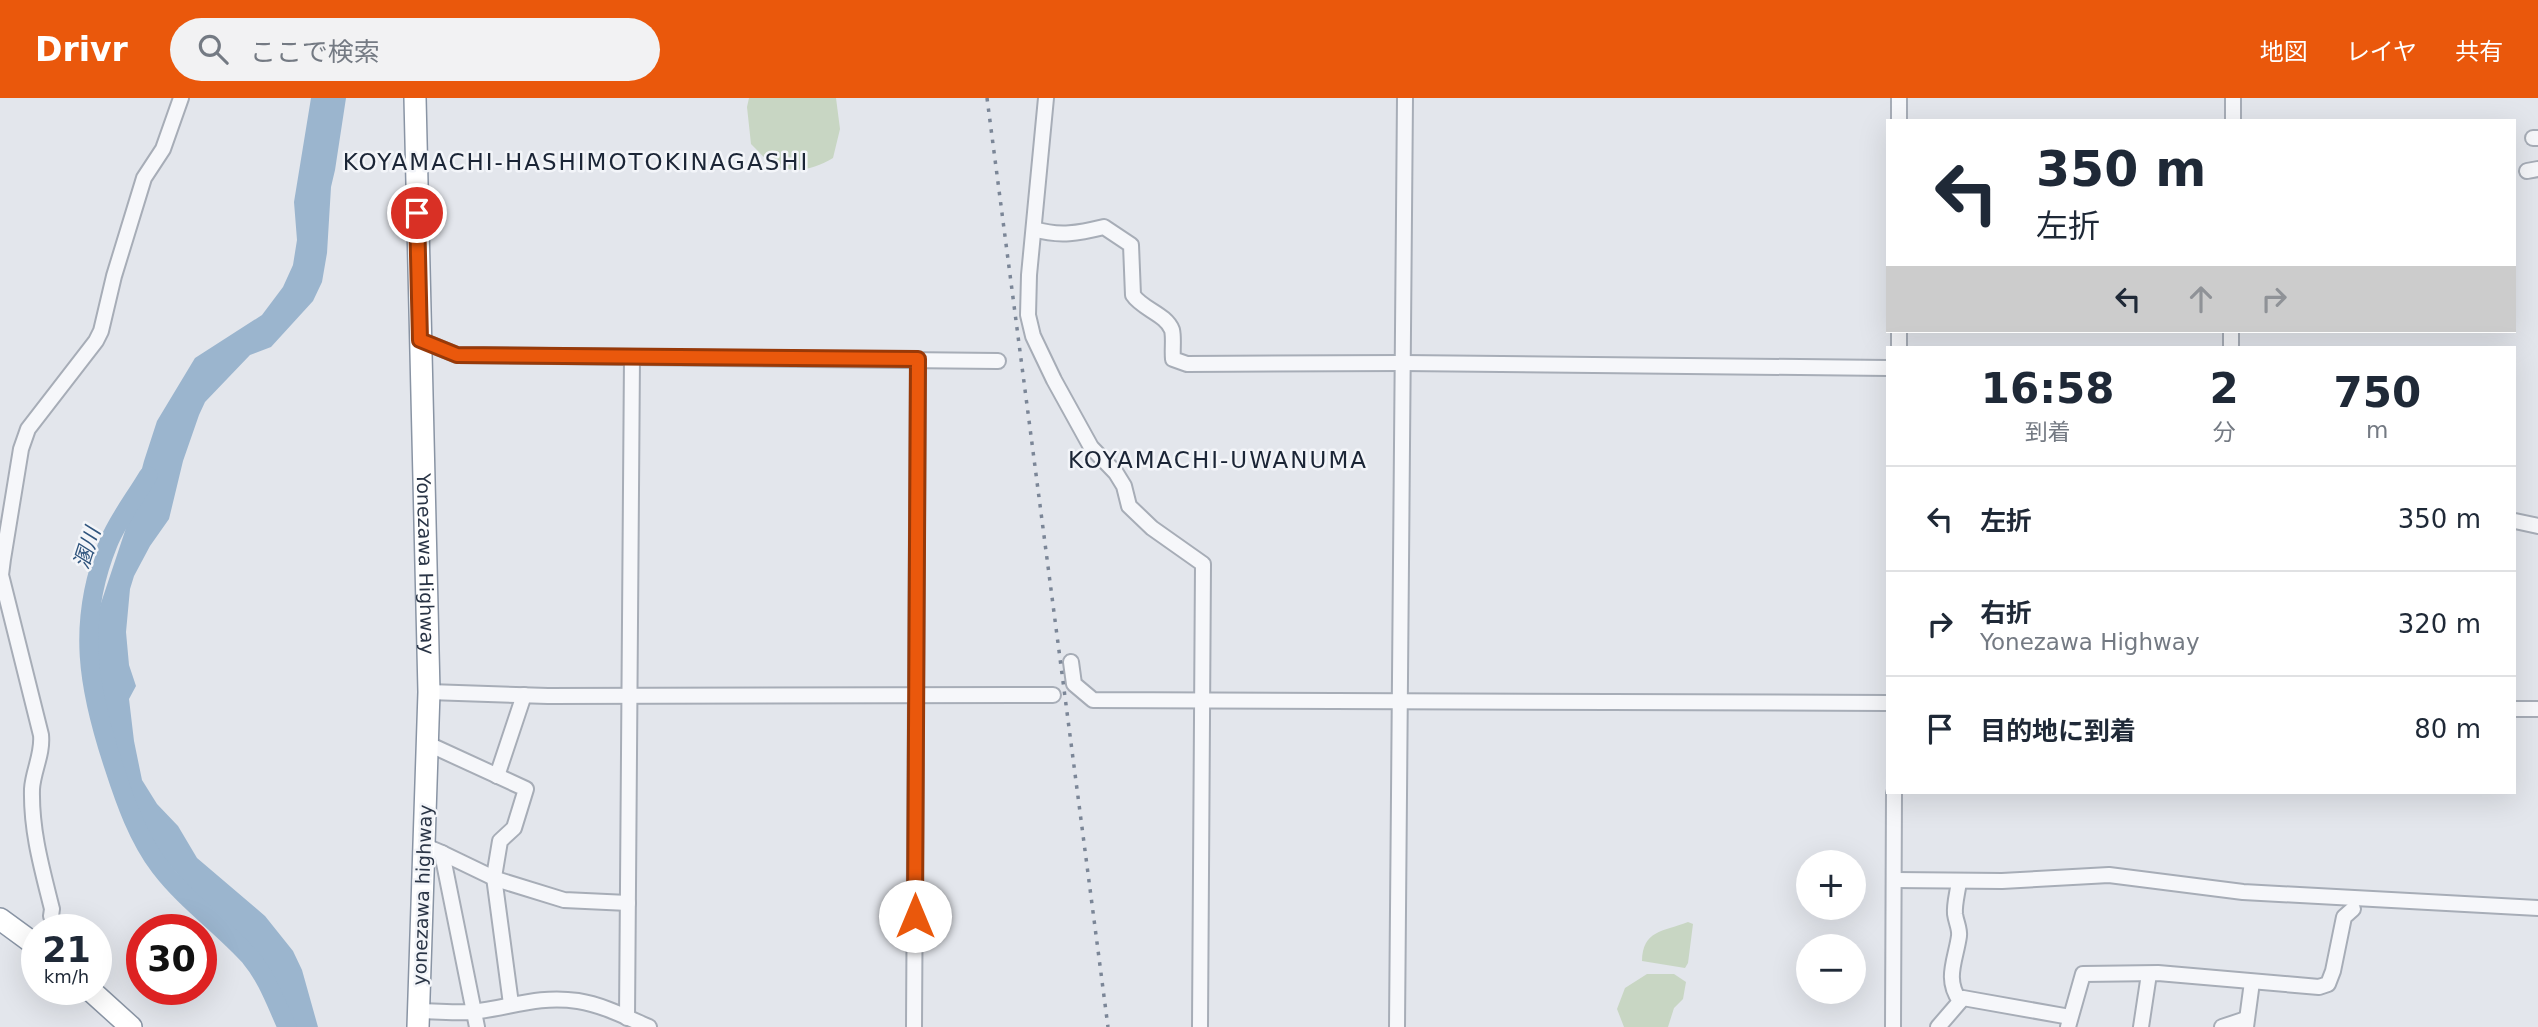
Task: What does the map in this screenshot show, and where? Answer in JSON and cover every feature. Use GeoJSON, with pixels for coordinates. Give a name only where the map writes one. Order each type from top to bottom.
{"type":"FeatureCollection","features":[{"type":"Feature","properties":{"kind":"highway","name":"Yonezawa Highway"},"geometry":{"type":"LineString","coordinates":[[415,98],[429,692],[426,753]]}},
{"type":"Feature","properties":{"kind":"highway","name":"yonezawa highway"},"geometry":{"type":"LineString","coordinates":[[425,1019],[432,849],[426,753]]}},
{"type":"Feature","properties":{"kind":"highway"},"geometry":{"type":"LineString","coordinates":[[0,919],[21,934]]}},
{"type":"Feature","properties":{"kind":"highway"},"geometry":{"type":"LineString","coordinates":[[0,929],[21,944]]}},
{"type":"Feature","properties":{"kind":"highway"},"geometry":{"type":"LineString","coordinates":[[92,1005],[116,1027]]}},
{"type":"Feature","properties":{"kind":"highway"},"geometry":{"type":"LineString","coordinates":[[107,1005],[131,1027]]}},
{"type":"Feature","properties":{"kind":"street"},"geometry":{"type":"LineString","coordinates":[[51,914],[34,840],[32,787],[42,745],[41,735],[1,575],[2,559],[21,449],[27,429],[101,331],[139,191],[144,178],[163,149],[181,98]]}},
{"type":"Feature","properties":{"kind":"street"},"geometry":{"type":"LineString","coordinates":[[1046,98],[1029,275],[1028,315],[1034,336],[1054,380],[1091,447],[1116,472],[1124,486],[1129,506],[1152,528],[1203,564],[1200,1027]]}},
{"type":"Feature","properties":{"kind":"street"},"geometry":{"type":"LineString","coordinates":[[1398,1027],[1405,98]]}},
{"type":"Feature","properties":{"kind":"street"},"geometry":{"type":"LineString","coordinates":[[1899,98],[1899,119]]}},
{"type":"Feature","properties":{"kind":"street"},"geometry":{"type":"LineString","coordinates":[[2233,98],[2233,119]]}},
{"type":"Feature","properties":{"kind":"street"},"geometry":{"type":"LineString","coordinates":[[1034,229],[1046,233],[1073,234],[1104,227],[1131,245],[1133,295],[1137,301],[1166,321],[1172,331],[1173,359],[1186,364],[1403,363],[1886,368]]}},
{"type":"Feature","properties":{"kind":"street"},"geometry":{"type":"LineString","coordinates":[[420,340],[457,355],[998,361]]}},
{"type":"Feature","properties":{"kind":"street"},"geometry":{"type":"LineString","coordinates":[[627,1018],[632,357]]}},
{"type":"Feature","properties":{"kind":"street"},"geometry":{"type":"LineString","coordinates":[[915,1027],[918,359]]}},
{"type":"Feature","properties":{"kind":"street"},"geometry":{"type":"LineString","coordinates":[[2516,521],[2538,526]]}},
{"type":"Feature","properties":{"kind":"street"},"geometry":{"type":"LineString","coordinates":[[1071,662],[1074,684],[1093,700],[1202,698],[1886,703]]}},
{"type":"Feature","properties":{"kind":"street"},"geometry":{"type":"LineString","coordinates":[[429,692],[524,695],[1053,695]]}},
{"type":"Feature","properties":{"kind":"street"},"geometry":{"type":"LineString","coordinates":[[497,776],[524,695]]}},
{"type":"Feature","properties":{"kind":"street"},"geometry":{"type":"LineString","coordinates":[[2516,709],[2538,709]]}},
{"type":"Feature","properties":{"kind":"street"},"geometry":{"type":"LineString","coordinates":[[426,753],[497,776],[526,789],[514,828],[500,841],[494,877],[511,1004]]}},
{"type":"Feature","properties":{"kind":"street"},"geometry":{"type":"LineString","coordinates":[[1893,1027],[1895,794]]}},
{"type":"Feature","properties":{"kind":"street"},"geometry":{"type":"LineString","coordinates":[[432,849],[494,877],[564,900],[628,904]]}},
{"type":"Feature","properties":{"kind":"street"},"geometry":{"type":"LineString","coordinates":[[432,849],[477,1027]]}},
{"type":"Feature","properties":{"kind":"street"},"geometry":{"type":"LineString","coordinates":[[1895,880],[2002,881],[2109,875],[2243,892],[2538,908]]}},
{"type":"Feature","properties":{"kind":"street"},"geometry":{"type":"LineString","coordinates":[[1959,881],[1955,912],[1960,933],[1952,965],[1951,983],[1953,992],[1960,1000]]}},
{"type":"Feature","properties":{"kind":"street"},"geometry":{"type":"LineString","coordinates":[[1938,1027],[1963,998],[2069,1022],[2083,974],[2149,974],[2319,988],[2328,984],[2344,917],[2353,909]]}},
{"type":"Feature","properties":{"kind":"street"},"geometry":{"type":"LineString","coordinates":[[2141,1027],[2149,974]]}},
{"type":"Feature","properties":{"kind":"street"},"geometry":{"type":"LineString","coordinates":[[2222,1027],[2246,1023],[2252,982]]}},
{"type":"Feature","properties":{"kind":"street"},"geometry":{"type":"LineString","coordinates":[[425,1019],[543,999],[581,1002],[649,1027]]}},
{"type":"Feature","properties":{"kind":"green space"},"geometry":{"type":"Polygon","coordinates":[[[749,98],[836,98],[840,129],[833,158],[819,165],[795,170],[772,164],[751,144],[747,107],[749,98]]]}},
{"type":"Feature","properties":{"kind":"green space"},"geometry":{"type":"Polygon","coordinates":[[[1688,922],[1693,924],[1685,968],[1642,961],[1643,951],[1650,938],[1688,922]]]}},
{"type":"Feature","properties":{"kind":"green space"},"geometry":{"type":"Polygon","coordinates":[[[1647,974],[1674,974],[1686,982],[1683,999],[1674,1008],[1668,1027],[1624,1027],[1617,1009],[1625,988],[1647,974]]]}},
{"type":"Feature","properties":{"kind":"water"},"geometry":{"type":"Polygon","coordinates":[[[311,98],[346,98],[331,187],[327,253],[322,282],[313,301],[271,347],[250,355],[205,402],[183,461],[169,519],[134,576],[130,589],[126,632],[129,665],[136,686],[129,699],[142,780],[157,804],[178,826],[197,858],[265,916],[293,951],[302,970],[318,1027],[293,1027],[255,950],[187,885],[153,846],[129,795],[96,672],[94,645],[95,624],[157,421],[195,358],[262,315],[283,287],[293,265],[297,240],[294,202],[311,98]]]}},
{"type":"Feature","properties":{"kind":"waterway","name":"溷川"},"geometry":{"type":"LineString","coordinates":[[148,476],[112,535],[98,573],[92,601],[89,656],[92,683],[105,738],[128,806],[152,856],[181,891],[250,957],[266,982],[287,1027]]}},
{"type":"Feature","properties":{"kind":"railway"},"geometry":{"type":"LineString","coordinates":[[987,98],[1108,1027]]}},
{"type":"Feature","properties":{"kind":"district","name":"KOYAMACHI-HASHIMOTOKINAGASHI"},"geometry":{"type":"Point","coordinates":[576,162]}},
{"type":"Feature","properties":{"kind":"district","name":"KOYAMACHI-UWANUMA"},"geometry":{"type":"Point","coordinates":[1218,460]}},
{"type":"Feature","properties":{"kind":"route"},"geometry":{"type":"LineString","coordinates":[[417,213],[420,340],[457,355],[918,359],[915,916]]}}]}
